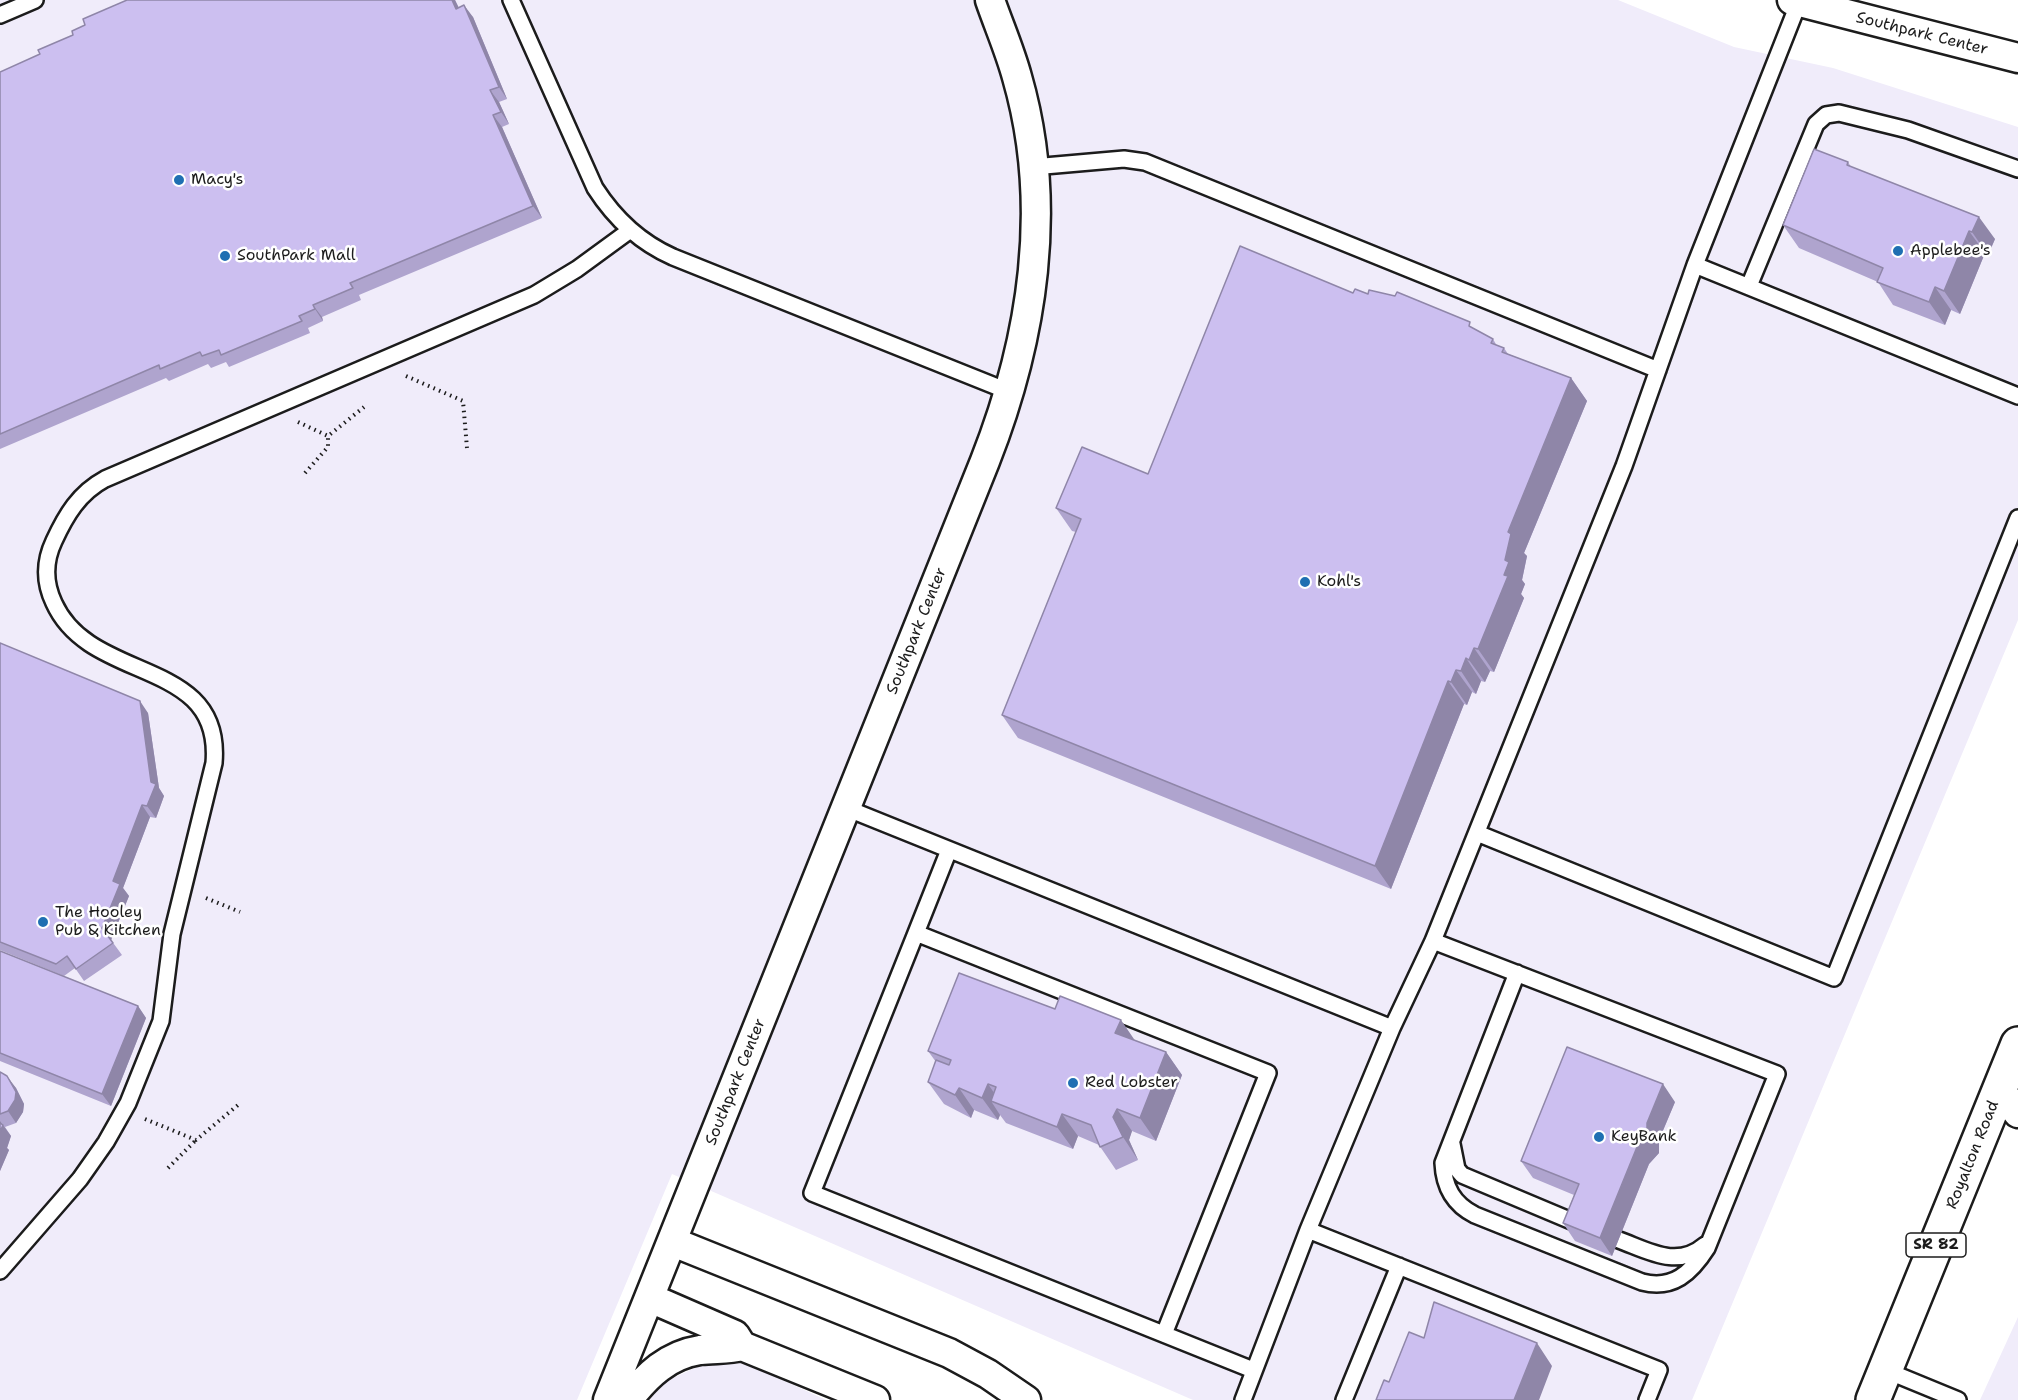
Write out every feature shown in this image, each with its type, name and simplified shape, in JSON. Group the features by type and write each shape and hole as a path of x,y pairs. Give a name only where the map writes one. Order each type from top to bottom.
{"main road":[{"name":"Royalton Road","path":"1873,1400 2012,1097 2018,1044"}],"street":[{"name":"Southpark Center","path":"609,1400 992,443 1010,392 1023,344 1031,296 1035,230 1033,167 1018,78 990,0"},
{"name":"Southpark Center","path":"1795,1 2018,58"},
{"path":"673,1242 949,1353 988,1374 1026,1400"},
{"path":"650,1298 735,1335 742,1346 875,1400"},
{"path":"628,1400 648,1374 676,1357 702,1350 725,1351 742,1346"}],"lane":[{"path":"0,15 35,0"},
{"path":"512,0 595,189 612,213 629,231 673,257 1010,392"},
{"path":"1243,1400 1308,1230 1392,1029 1433,940 1596,537 1695,265 1795,1"},
{"path":"1749,286 1816,124 1826,115 1839,113 1908,130 2018,169"},
{"path":"1033,167 1124,159 1145,162 1658,370"},
{"path":"0,1271 80,1179 106,1142 128,1103 161,1021 172,934 214,763 215,751 210,728 201,709 186,692 169,681 93,648 62,618 48,589 46,566 49,552 65,518 86,491 105,479 534,295 629,231"},
{"path":"1695,265 2018,396"},
{"path":"1477,833 1834,978 2018,518"},
{"path":"846,808 1392,1029"},
{"path":"949,850 812,1193 1253,1370"},
{"path":"916,933 1268,1073 1164,1334"},
{"path":"1433,940 1777,1074 1713,1233 1692,1270 1669,1284 1655,1285 1475,1215 1465,1210 1451,1195 1443,1175 1443,1163 1454,1129 1517,973"},
{"path":"1454,1129 1452,1152 1456,1168 1462,1175 1581,1225"},
{"path":"1308,1230 1659,1370 1647,1400"},
{"path":"1619,1240 1665,1258 1676,1259 1695,1253 1713,1233"},
{"path":"1344,1400 1399,1266"},
{"path":"1885,1370 1958,1400"}],"path":[{"path":"402,374 463,401 467,448"},
{"path":"328,436 363,407"},
{"path":"292,419 328,436"},
{"path":"305,473 328,447 328,436"},
{"path":"200,896 240,912"},
{"path":"168,1168 196,1140 238,1105"},
{"path":"144,1119 196,1140"}],"shaded area":[{"path":"0,0 1618,0 1734,47 1833,68 2018,127 2018,620 1692,1400 1193,1400 672,1174 577,1400 0,1400"},
{"path":"2018,1317 2018,1400 1980,1400"},
{"path":"746,1363 826,1400 648,1400 660,1384 699,1366"}],"building":[{"name":"SouthPark Mall","path":"127,0 452,0 456,9 464,5 499,87 490,90 501,112 493,115 533,206 350,283 353,288 313,305 315,309 299,316 302,321 221,355 219,350 202,356 200,352 160,369 159,365 0,434 0,72 40,54 38,50 73,35 72,31 85,25 83,19"},
{"name":"Applebee's","path":"1814,149 1848,162 1847,165 1979,217 1972,232 1969,231 1944,291 1935,287 1929,302 1877,282 1883,268 1783,225"},
{"path":"1240,246 1353,293 1355,289 1368,294 1369,290 1395,296 1397,292 1470,322 1469,326 1493,339 1491,343 1504,348 1502,352 1571,378 1508,532 1511,534 1505,560 1509,562 1504,575 1508,576 1478,649 1474,648 1469,660 1466,658 1461,671 1456,670 1451,682 1448,681 1375,866 1002,715 1081,519 1056,508 1082,447 1148,474"},
{"path":"0,643 140,701 151,782 156,784 147,806 142,805 113,881 120,884 102,928 113,943 76,969 67,956 56,964 0,942"},
{"path":"0,951 138,1006 102,1094 0,1053"},
{"name":"Red Lobster","path":"959,973 1055,1009 1060,996 1121,1020 1115,1033 1166,1052 1140,1118 1117,1109 1113,1117 1123,1137 1100,1147 1091,1125 1062,1114 1057,1127 991,1101 996,1087 988,1084 982,1098 959,1088 955,1095 928,1082 936,1060 949,1065 951,1060 928,1051"},
{"path":"1567,1047 1663,1084 1647,1123 1647,1136 1637,1147 1600,1238 1563,1223 1579,1184 1521,1161"},
{"path":"0,1072 7,1076 16,1092 15,1100 8,1111 0,1114"},
{"path":"1434,1302 1537,1343 1514,1400 1376,1400 1384,1380 1389,1382 1409,1332 1424,1338"}],"place":[{"name":"Macy's","path":"179,180"},
{"name":"Applebee's","path":"1898,251"},
{"name":"SouthPark Mall","path":"225,256"},
{"name":"Kohl's","path":"1305,582"},
{"name":"The Hooley Pub & Kitchen","path":"43,922"},
{"name":"Red Lobster","path":"1073,1083"},
{"name":"KeyBank","path":"1599,1137"}]}
